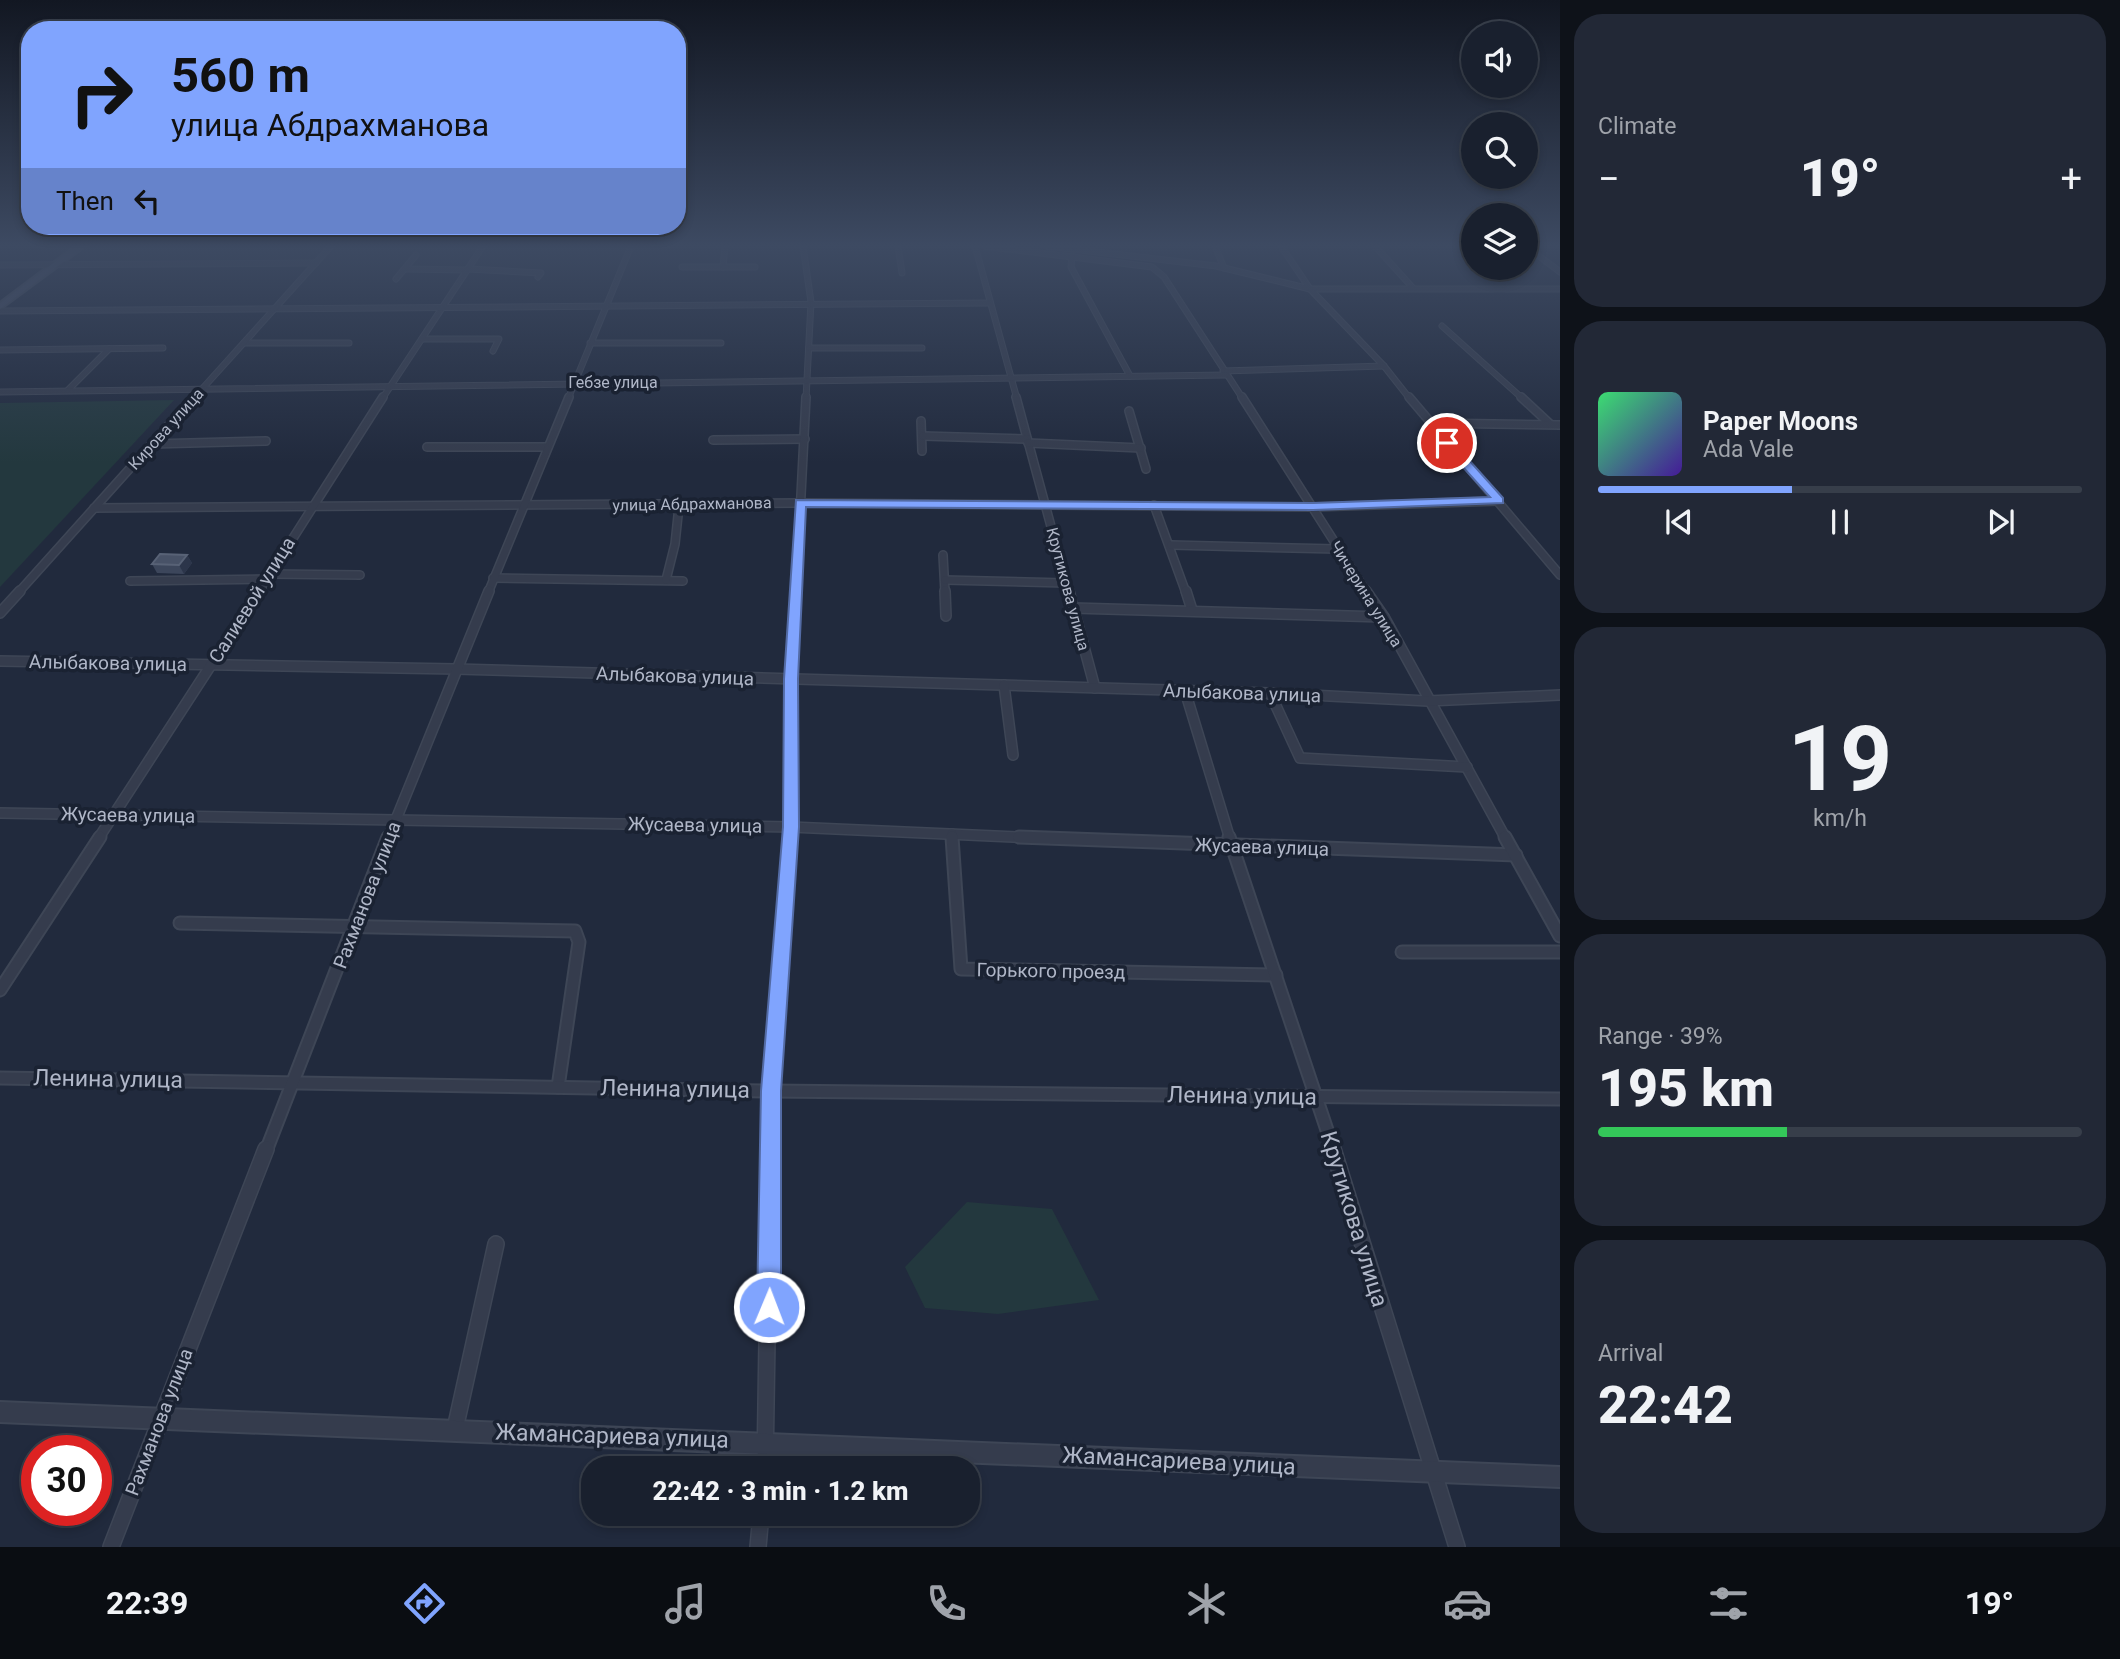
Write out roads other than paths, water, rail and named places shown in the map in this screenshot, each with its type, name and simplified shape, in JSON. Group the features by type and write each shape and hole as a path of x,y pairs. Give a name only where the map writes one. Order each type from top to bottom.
{"street":[{"name":"Кирова улица","path":"0,613 266,318"},
{"name":"Салиевой улица","path":"0,990 436,318"},
{"name":"Рахманова улица","path":"111,1547 159,1418 295,1082 395,820 600,318"},
{"path":"766,1456 771,1091 791,827 791,679 810,318"},
{"name":"Крутикова улица","path":"994,318 1095,688"},
{"path":"1099,318 1130,376"},
{"name":"Чичерина улица","path":"1190,318 1313,507 1336,549 1384,617 1560,936"},
{"path":"1338,318 1384,366 1429,423 1499,501 1560,575"},
{"path":"1442,326 1550,424"},
{"path":"422,339 499,339 493,351"},
{"path":"244,342 349,343"},
{"path":"590,343 721,343"},
{"path":"0,350 163,348"},
{"path":"809,348 922,348"},
{"path":"68,390 109,349"},
{"name":"Гебзе улица","path":"0,392 393,384 1011,379 1384,366"},
{"path":"1129,411 1146,469"},
{"path":"921,421 922,451"},
{"path":"1429,423 1560,425"},
{"path":"923,436 1140,448"},
{"path":"713,440 805,439"},
{"path":"152,444 266,441"},
{"path":"427,447 547,447"},
{"name":"улица Абдрахманова","path":"94,508 679,506 800,503 1313,507 1499,501"},
{"path":"1154,505 1171,545 1192,610"},
{"path":"666,580 675,544 679,506"},
{"path":"1171,545 1336,549"},
{"path":"943,555 946,615"},
{"path":"130,581 360,575"},
{"path":"493,578 683,581"},
{"path":"945,580 1066,583"},
{"path":"1073,608 1384,617"},
{"name":"Алыбакова улица","path":"0,661 456,669 1270,693 1428,701 1560,695"},
{"path":"1004,685 1013,755"},
{"name":"Крутикова улица","path":"1185,691 1232,846 1317,1097 1457,1547"},
{"path":"1270,693 1300,758 1467,767"},
{"name":"Жусаева улица","path":"0,813 791,827 1516,855"},
{"name":"Горького проезд","path":"952,834 961,969 1276,975"},
{"path":"180,922 575,931 579,942 558,1087"},
{"path":"1402,952 1560,952"},
{"name":"Ленина улица","path":"0,1077 771,1091 1560,1099"},
{"path":"456,1429 496,1244"},
{"name":"Жамансариева улица","path":"0,1412 456,1429 1560,1478"},
{"path":"758,1547 760,1526"}]}
